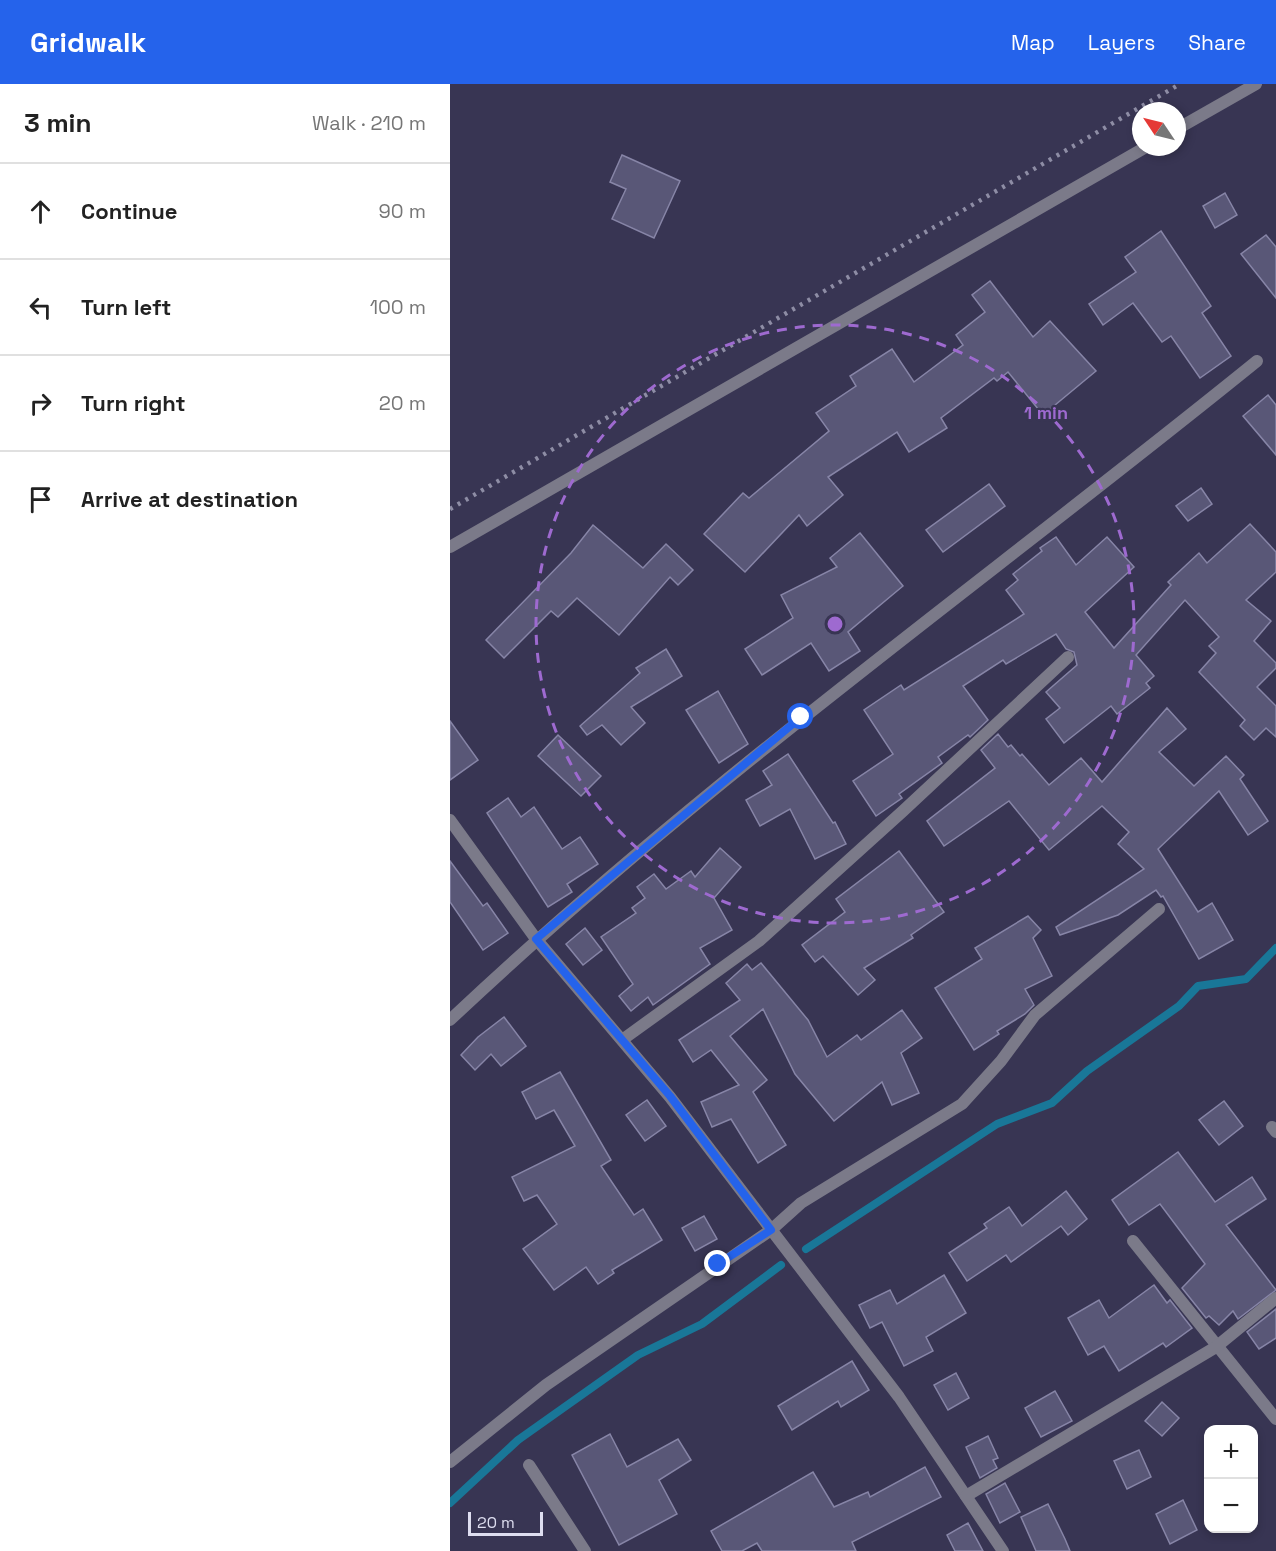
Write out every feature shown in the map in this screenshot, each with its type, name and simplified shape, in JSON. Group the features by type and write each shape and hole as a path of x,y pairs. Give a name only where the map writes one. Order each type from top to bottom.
{"street":[{"path":"1186,124 1256,84"},
{"path":"450,547 1132,155"},
{"path":"450,1020 536,939 801,717 1093,494 1257,361"},
{"path":"622,1040 759,941 1068,657"},
{"path":"450,820 536,939 670,1096 899,1397 1003,1551"},
{"path":"450,1462 546,1385 771,1230 801,1203 962,1104 1001,1061 1035,1015 1159,909"},
{"path":"1133,1241 1276,1419"},
{"path":"966,1496 1216,1347 1276,1298"},
{"path":"529,1465 585,1551"}],"building":[{"path":"622,155 680,181 654,238 612,219 626,189 610,182"},
{"path":"1225,193 1237,215 1215,228 1203,206"},
{"path":"1161,231 1211,306 1202,313 1231,356 1200,378 1171,336 1162,342 1133,303 1103,325 1089,304 1136,272 1125,257"},
{"path":"1266,235 1276,247 1276,298 1241,254"},
{"path":"990,281 1033,337 1050,321 1096,371 1043,415 1008,372 997,381 994,378 941,418 947,428 909,452 897,432 828,477 843,495 807,526 799,515 745,572 704,534 743,493 749,498 829,431 816,413 856,386 850,376 892,349 914,382 963,345 956,335 985,312 972,295"},
{"path":"1268,395 1276,405 1276,455 1243,416"},
{"path":"989,484 1005,506 943,552 926,530"},
{"path":"1201,488 1212,504 1188,521 1176,506"},
{"path":"1250,524 1276,552 1276,572 1246,600 1271,621 1254,641 1276,663 1276,668 1257,687 1276,706 1276,737 1266,728 1254,740 1240,726 1245,720 1199,672 1216,653 1209,646 1219,637 1185,600 1136,655 1154,676 1146,683 1150,688 1117,714 1111,706 1064,743 1046,719 1060,708 1046,692 1077,665 1074,652 1066,649 1056,634 1006,664 1003,660 963,686 988,720 970,737 968,735 938,757 942,763 899,794 902,798 876,816 853,781 893,754 864,710 901,685 904,690 1024,614 1006,590 1018,580 1013,574 1042,551 1040,548 1056,537 1076,565 1107,537 1134,567 1085,612 1114,648 1171,585 1168,582 1199,553 1207,563"},
{"path":"593,525 643,568 666,544 693,570 678,585 670,577 619,635 577,598 558,617 551,611 504,658 486,640 571,553"},
{"path":"860,533 903,586 848,632 860,651 829,671 811,643 762,675 745,649 793,618 781,595 837,567 830,558"},
{"path":"666,649 682,676 631,707 645,723 621,745 602,725 587,735 580,726 640,673 636,668"},
{"path":"718,691 748,744 719,763 686,710"},
{"path":"1167,708 1186,729 1159,752 1194,786 1226,756 1244,775 1240,779 1268,821 1248,835 1219,791 1158,849 1198,912 1212,903 1233,940 1199,959 1163,896 1161,897 1156,890 1118,915 1060,935 1056,927 1144,869 1118,844 1129,832 1102,806 1049,850 1009,801 944,846 927,821 995,768 981,750 998,734 1008,747 1011,745 1020,756 1022,754 1049,785 1081,758 1102,782"},
{"path":"450,721 478,760 450,780"},
{"path":"558,735 601,776 581,796 538,756"},
{"path":"788,754 833,823 835,822 846,844 815,859 790,809 760,826 746,800 772,785 763,771"},
{"path":"508,798 521,817 534,807 562,849 580,837 598,864 567,884 572,892 548,907 487,813"},
{"path":"720,848 741,867 714,898 732,930 700,948 710,964 653,1005 648,997 631,1011 619,996 633,984 601,937 636,913 632,908 645,898 637,887 654,874 666,889 691,871 695,877"},
{"path":"899,851 944,912 911,935 913,938 864,968 875,980 858,995 823,956 815,962 802,945 845,912 836,899"},
{"path":"450,861 483,906 487,903 508,933 483,950 450,902"},
{"path":"1028,916 1041,930 1033,938 1052,976 1025,989 1034,1005 1025,1014 997,1031 999,1034 974,1050 935,988 982,959 975,948"},
{"path":"585,928 602,950 583,965 566,944"},
{"path":"761,963 808,1020 827,1057 857,1035 861,1040 902,1010 922,1038 901,1053 919,1093 892,1105 882,1082 834,1121 795,1074 763,1009 730,1036 767,1080 753,1092 786,1145 758,1163 731,1119 712,1127 701,1102 739,1085 711,1050 693,1062 679,1040 740,1000 726,983 747,964 752,970"},
{"path":"504,1017 526,1046 501,1066 491,1054 475,1070 461,1055 478,1037"},
{"path":"560,1072 611,1160 601,1166 634,1215 643,1209 662,1240 612,1270 614,1273 598,1284 586,1267 554,1290 523,1249 557,1224 537,1195 524,1201 512,1177 575,1146 554,1110 536,1119 522,1092"},
{"path":"647,1100 666,1126 645,1141 626,1115"},
{"path":"1224,1101 1243,1126 1219,1145 1199,1120"},
{"path":"1178,1152 1215,1202 1252,1177 1266,1199 1226,1225 1276,1290 1238,1319 1233,1311 1219,1325 1209,1316 1206,1318 1182,1288 1205,1264 1160,1204 1129,1225 1112,1200"},
{"path":"1066,1191 1087,1219 1068,1235 1061,1226 1011,1262 1006,1255 967,1281 949,1253 987,1228 984,1224 1009,1207 1022,1226"},
{"path":"704,1216 717,1239 695,1251 682,1228"},
{"path":"944,1275 966,1313 926,1337 933,1351 904,1366 882,1322 870,1328 859,1305 890,1290 897,1304"},
{"path":"1154,1285 1167,1303 1170,1300 1192,1328 1166,1347 1163,1343 1119,1371 1104,1346 1088,1355 1068,1318 1099,1300 1109,1318"},
{"path":"1276,1309 1276,1338 1259,1349 1247,1332"},
{"path":"852,1361 869,1390 841,1407 838,1401 792,1430 778,1406"},
{"path":"956,1373 969,1398 948,1410 934,1385"},
{"path":"1055,1391 1072,1421 1041,1437 1025,1408"},
{"path":"1162,1402 1179,1418 1162,1436 1145,1421"},
{"path":"610,1434 627,1467 678,1439 691,1460 659,1480 677,1514 619,1545 572,1455"},
{"path":"988,1436 998,1458 993,1460 997,1468 980,1478 966,1447"},
{"path":"1139,1450 1151,1477 1127,1489 1114,1461"},
{"path":"925,1467 941,1497 852,1542 856,1551 762,1551 757,1543 742,1551 722,1551 711,1531 813,1472 834,1507 868,1492 870,1497"},
{"path":"1005,1483 1020,1512 1000,1523 986,1494"},
{"path":"1183,1500 1197,1530 1170,1544 1156,1514"},
{"path":"1048,1504 1070,1551 1036,1551 1021,1517"},
{"path":"968,1523 983,1551 955,1551 947,1535"}],"waterway":[{"path":"806,1249 997,1124 1052,1103 1087,1071 1179,1006 1198,986 1246,979 1276,948"},
{"path":"450,1503 518,1440 638,1355 702,1324 781,1265"}],"railway":[{"path":"450,509 1180,84"}],"route":[{"path":"718,1264 771,1230 670,1096 536,939 801,717"}]}
